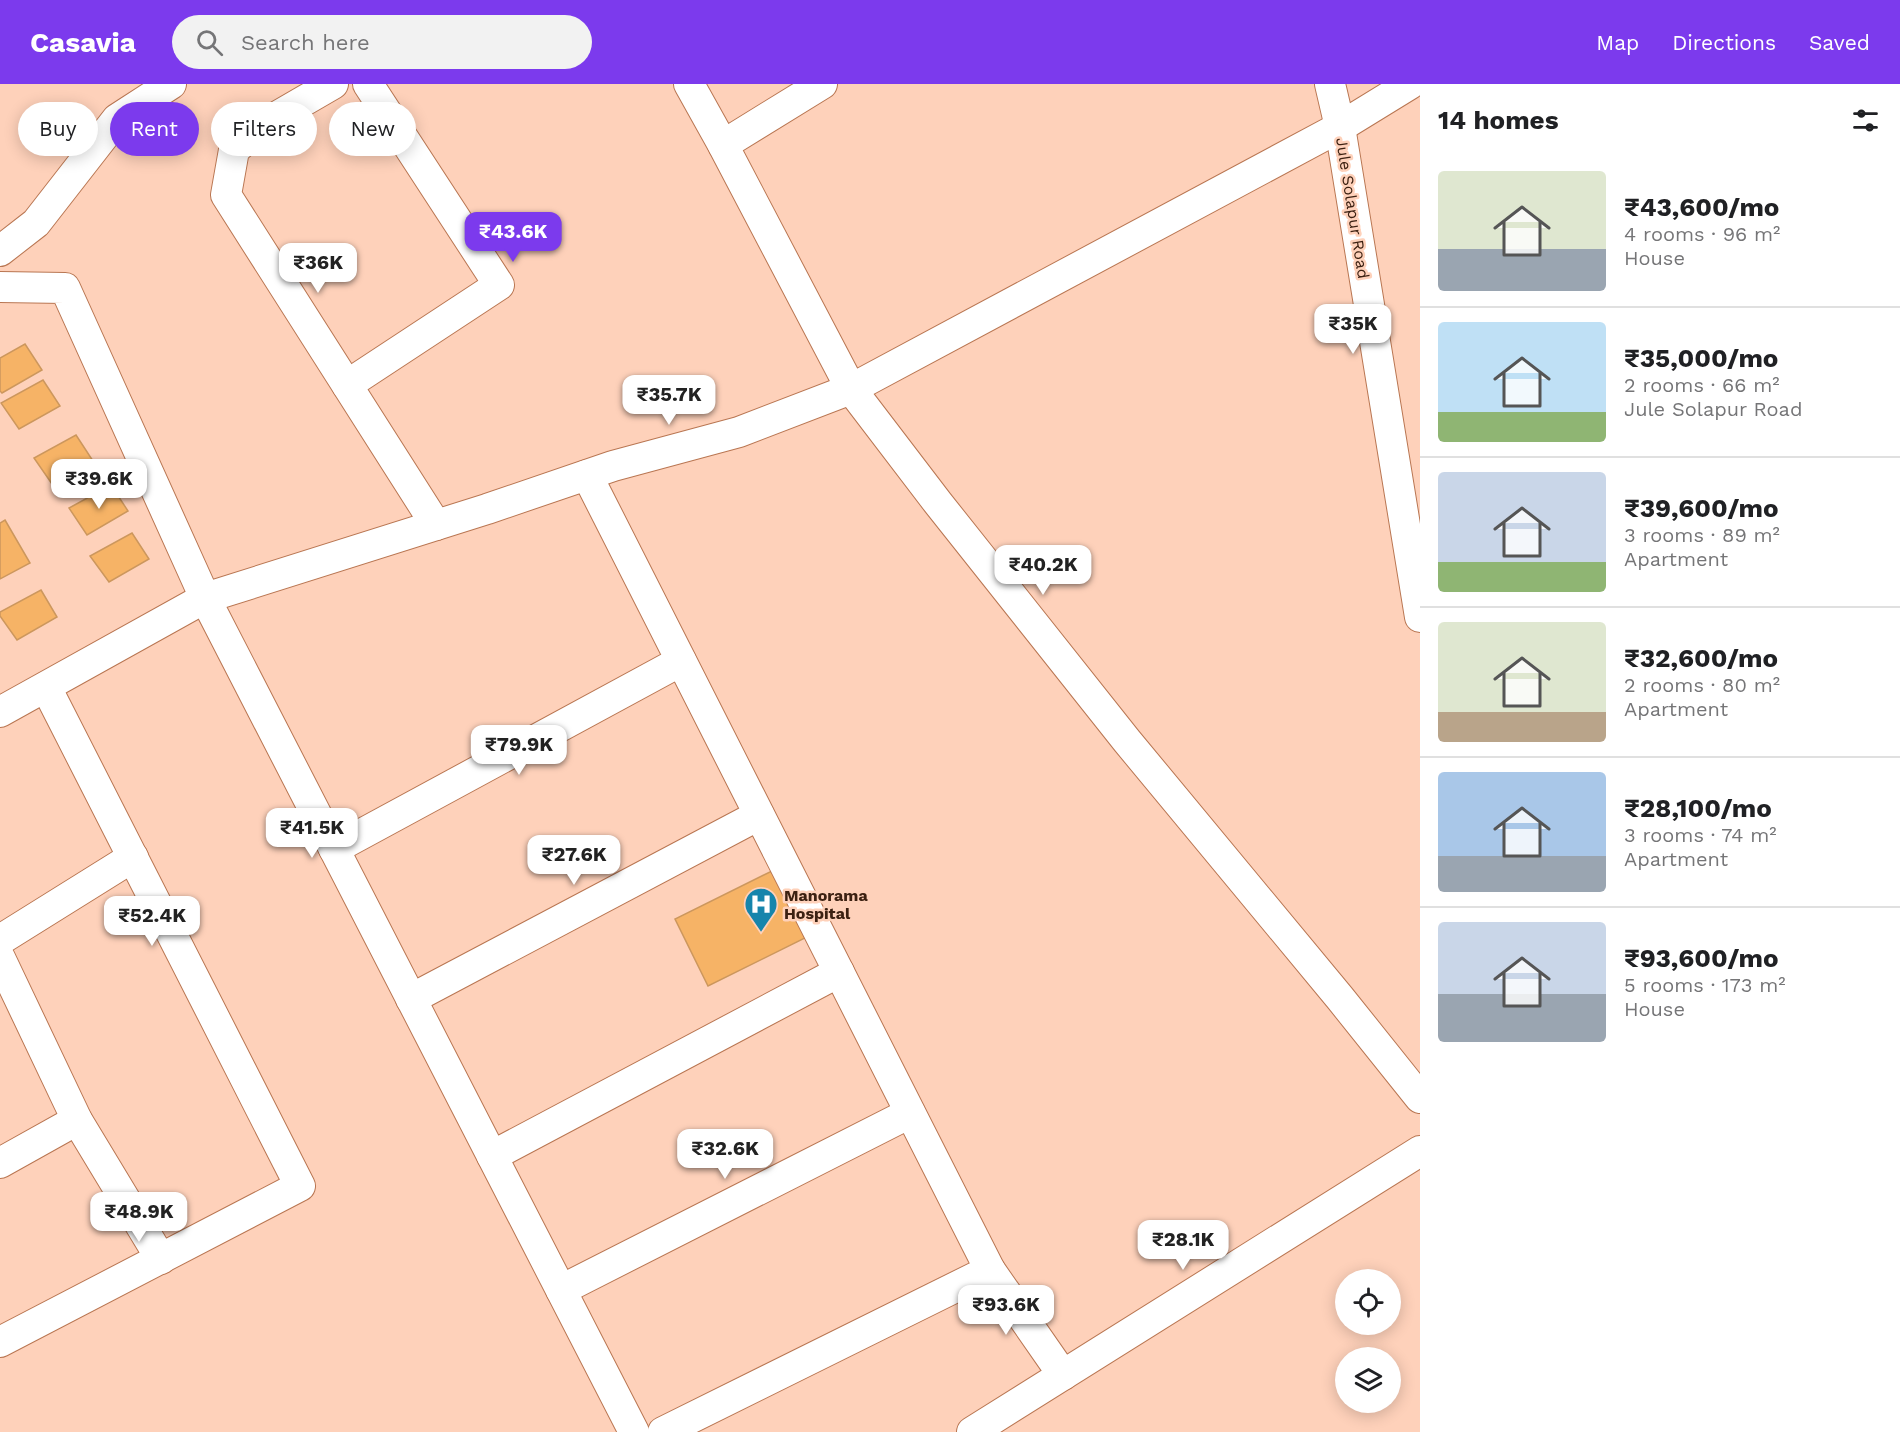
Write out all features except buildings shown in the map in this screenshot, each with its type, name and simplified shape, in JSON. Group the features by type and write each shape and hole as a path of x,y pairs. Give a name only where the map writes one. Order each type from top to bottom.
{"street":[{"path":"0,251 36,223 117,118 171,84"},
{"path":"333,84 264,124 234,150 226,195 436,525"},
{"path":"347,385 499,285 368,84"},
{"path":"689,84 851,389 938,503 1127,741 1420,1098"},
{"path":"723,145 822,84"},
{"name":"Jule Solapur Road","path":"1330,84 1340,127 1420,617"},
{"path":"0,712 205,598 587,475 739,432 851,389 1340,127 1410,84"},
{"path":"0,287 65,288 205,598 634,1432"},
{"path":"587,475 990,1270 1063,1376"},
{"path":"334,849 681,662"},
{"path":"0,1342 300,1186 46,687"},
{"path":"411,999 759,815"},
{"path":"0,940 133,857"},
{"path":"0,958 77,1120 161,1259"},
{"path":"492,1156 839,972"},
{"path":"561,1290 910,1113"},
{"path":"0,1163 77,1120"},
{"path":"972,1432 1420,1151"},
{"path":"663,1432 990,1270"}],"place":[{"name":"Manorama Hospital","path":"761,933"}]}
